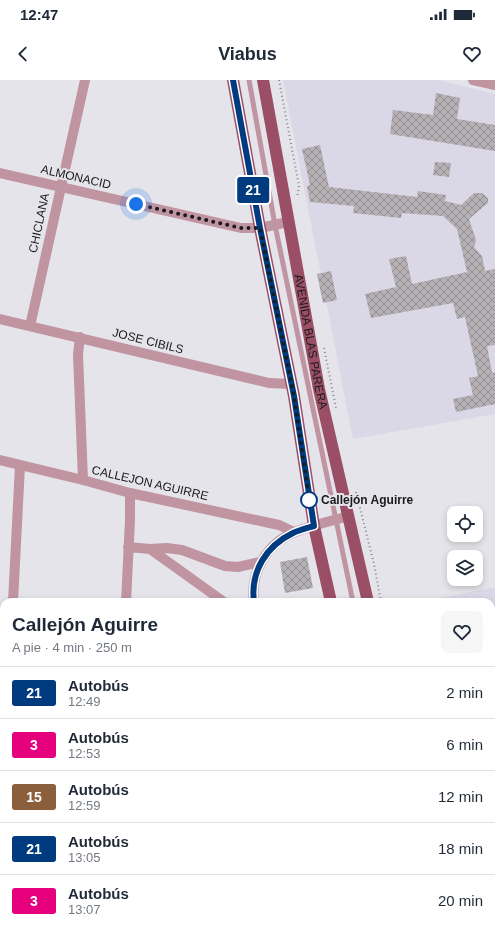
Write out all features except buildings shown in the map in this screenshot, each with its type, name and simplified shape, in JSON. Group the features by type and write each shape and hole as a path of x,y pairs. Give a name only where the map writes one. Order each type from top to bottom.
{"main road":[{"path":"233,80 260,228 291,384 314,526 330,598"},
{"name":"AVENIDA BLAS PARERA","path":"263,80 322,404 367,598"}],"street":[{"name":"CHICLANA","path":"30,326 85,80"},
{"path":"473,80 495,86"},
{"name":"ALMONACID","path":"0,173 241,228 260,228 288,222"},
{"name":"JOSE CIBILS","path":"0,319 269,383 291,384"},
{"path":"80,337 78,354 83,480"},
{"name":"CALLEJON AGUIRRE","path":"0,460 83,480 130,494 279,525 294,532"},
{"path":"13,598 20,465"},
{"path":"126,598 130,494"},
{"path":"254,598 254,583 260,562 278,542 294,532 349,516"},
{"path":"128,547 182,550 224,566 238,567 260,562"},
{"path":"150,549 217,598"}],"lane":[{"path":"249,80 275,225 352,598"}],"path":[{"path":"280,80 299,186 296,199"},
{"path":"324,345 337,411"},
{"path":"354,487 374,564 380,598"}],"shaded area":[{"path":"283,80 438,80 495,94 495,414 353,439"},
{"path":"495,587 495,598 440,598"}],"bus line":[{"name":"21","path":"233,80 260,228 294,396 314,526 292,533 278,542 268,552 260,562 256,573 253,598"}],"place":[{"name":"Callejón Aguirre","path":"309,500"}],"route":[{"path":"136,204 241,228 260,228 294,396 310,505 309,500"}]}
